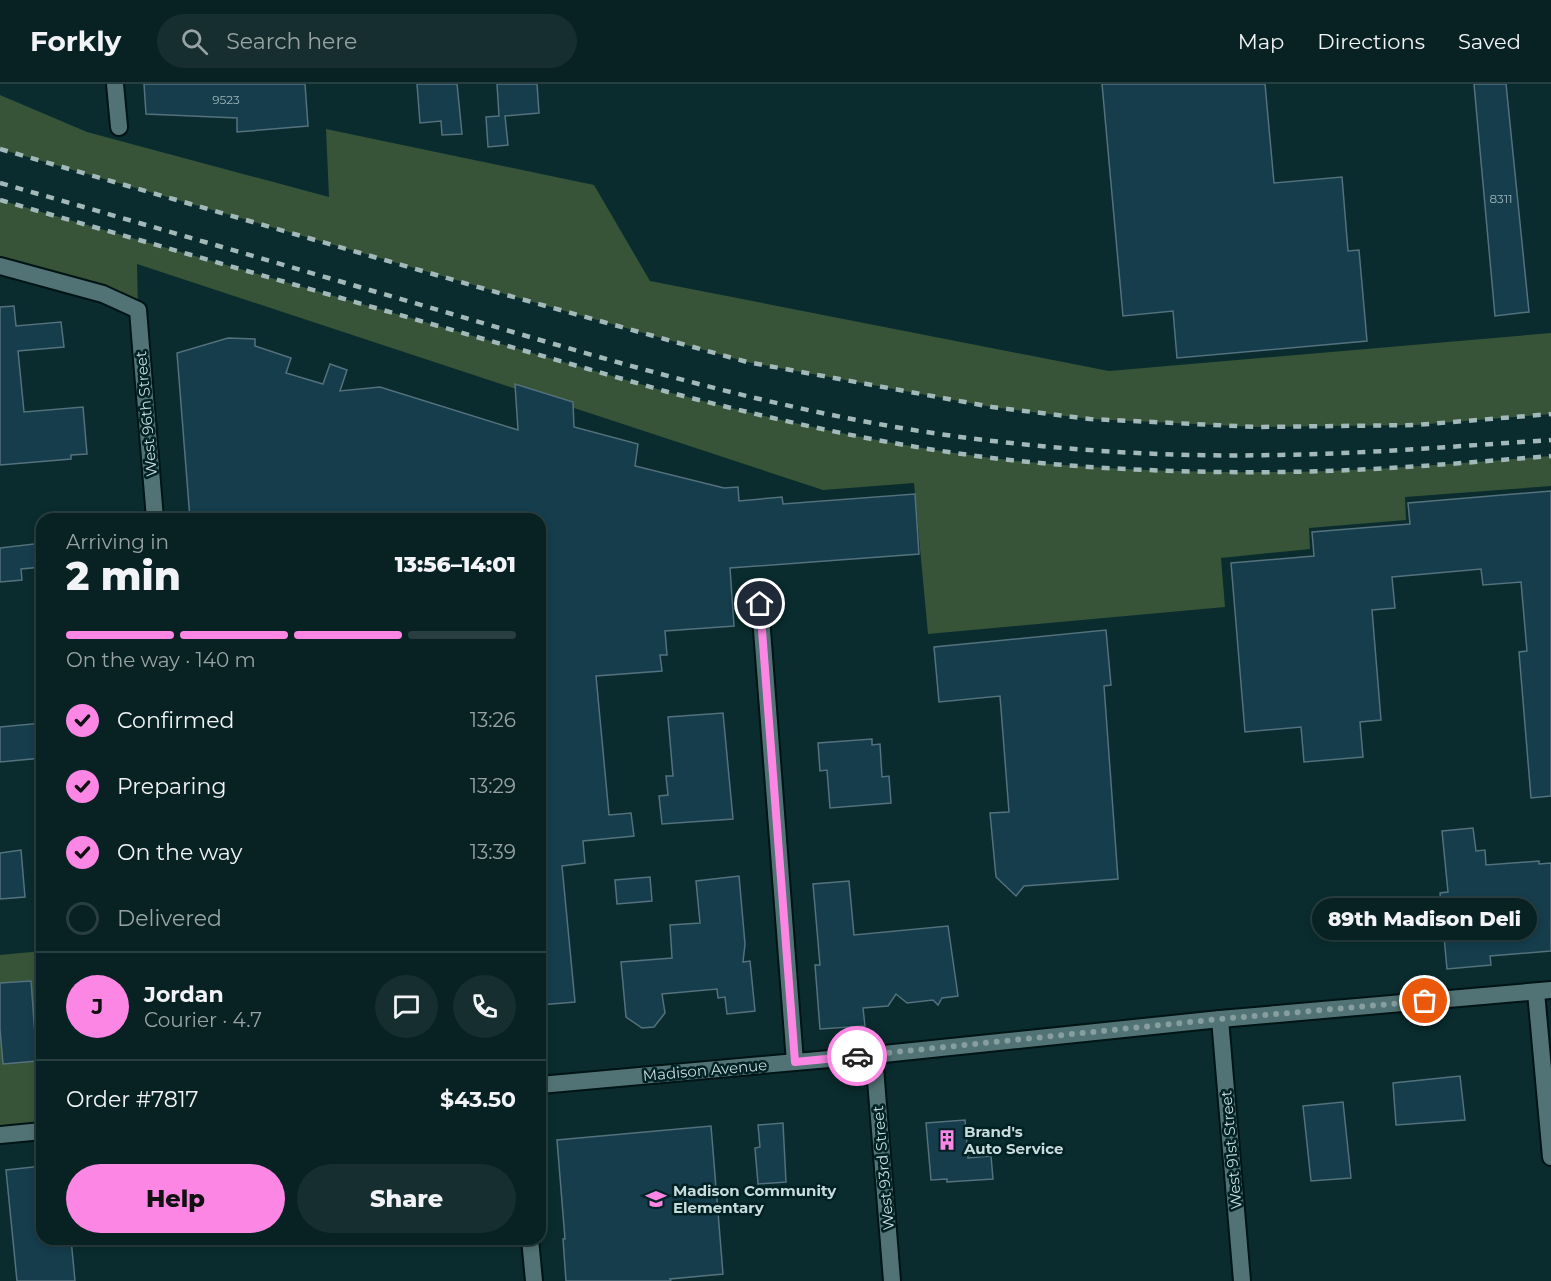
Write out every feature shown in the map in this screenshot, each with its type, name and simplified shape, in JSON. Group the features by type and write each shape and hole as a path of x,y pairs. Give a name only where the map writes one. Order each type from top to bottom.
{"street":[{"path":"115,84 119,127"},
{"name":"West 96th Street","path":"0,266 103,294 138,310 155,513"},
{"path":"760,604 795,1062"},
{"path":"1543,991 1551,1156"},
{"name":"Madison Avenue","path":"546,1084 874,1055 1220,1019 1543,991"},
{"name":"West 91st Street","path":"1220,1019 1242,1281"},
{"name":"West 93rd Street","path":"874,1055 892,1281"},
{"path":"0,1135 36,1132"},
{"path":"531,1245 534,1281"}],"green space":[{"path":"0,95 87,132 329,197 326,129 594,185 650,281 1109,371 1551,333 1551,414 1416,425 1257,427 1090,419 992,407 747,362 0,149"},
{"path":"0,200 668,392 802,425 892,443 1029,462 1188,471 1350,470 1551,456 1551,486 1405,497 1406,520 1309,528 1310,549 1221,558 1225,607 928,634 914,483 823,490 137,264 138,310 0,266"},
{"path":"36,952 36,1132 0,1135 0,955"}],"building":[{"path":"144,84 305,84 308,126 237,132 237,118 146,114"},
{"path":"417,84 457,84 462,134 442,135 441,121 420,123"},
{"path":"497,84 537,84 539,113 505,116 508,145 488,147 486,117 499,116"},
{"path":"1102,84 1265,84 1274,183 1342,177 1348,251 1359,250 1367,341 1177,358 1173,311 1123,316"},
{"path":"1474,84 1506,84 1529,312 1495,316"},
{"path":"14,306 16,326 61,322 64,347 18,351 24,412 83,407 87,454 71,455 71,459 0,465 0,307"},
{"path":"228,338 255,339 255,346 291,358 286,373 323,384 330,364 347,370 340,391 380,387 518,430 515,384 573,402 574,427 638,444 635,466 724,488 738,487 739,501 782,497 783,504 915,494 919,554 730,568 734,626 665,631 667,655 660,655 662,671 596,676 609,815 631,813 634,836 583,841 585,863 562,866 575,1002 546,1004 546,513 190,513 177,353"},
{"path":"1551,491 1551,796 1531,798 1519,652 1527,651 1521,582 1483,585 1481,569 1392,577 1395,608 1372,610 1381,720 1360,722 1363,757 1304,762 1301,727 1245,732 1231,563 1314,556 1312,532 1410,524 1408,503"},
{"path":"36,544 36,568 21,569 22,580 0,582 0,548"},
{"path":"1106,630 1111,685 1104,686 1118,879 1024,886 1016,896 996,877 990,813 1009,812 1000,696 939,702 934,647"},
{"path":"723,713 733,819 662,824 659,796 668,795 666,776 673,776 668,717"},
{"path":"36,724 36,759 0,762 0,727"},
{"path":"872,739 872,745 880,744 882,777 889,776 891,803 830,808 827,770 820,771 818,743"},
{"path":"1473,828 1476,851 1485,850 1486,865 1539,861 1539,864 1551,863 1551,951 1490,956 1491,965 1447,969 1440,893 1448,892 1442,831"},
{"path":"21,850 25,897 0,899 0,853"},
{"path":"739,876 745,944 743,962 750,961 755,1011 727,1014 725,997 718,998 717,989 662,994 665,1013 654,1027 642,1028 626,1017 621,962 672,958 670,925 700,923 696,881"},
{"path":"650,877 652,901 617,904 615,880"},
{"path":"849,881 854,935 948,926 958,996 942,998 938,1005 933,1000 907,1003 896,994 888,1006 863,1008 865,1026 820,1029 815,965 820,965 813,884"},
{"path":"31,981 36,1061 3,1064 0,983"},
{"path":"1460,1076 1465,1120 1396,1125 1393,1083"},
{"path":"1343,1102 1351,1178 1311,1181 1303,1106"},
{"name":"Brand's Auto Service","path":"965,1120 968,1158 991,1156 993,1179 947,1182 947,1179 931,1180 926,1123"},
{"path":"783,1123 786,1182 758,1184 755,1148 760,1147 758,1125"},
{"name":"Madison Community Elementary","path":"711,1126 723,1274 670,1279 671,1281 566,1281 557,1140"},
{"path":"36,1167 36,1245 72,1245 75,1281 17,1281 6,1170"}],"railway":[{"path":"0,149 747,362 992,407 1090,419 1257,427 1416,425 1551,414"},
{"path":"0,183 655,373 793,407 932,433 1070,449 1204,455 1342,453 1551,440"},
{"path":"0,200 668,392 802,425 892,443 983,457 1061,465 1220,472 1350,470 1551,456"}],"way so far":[{"path":"857,1056 1220,1019 1425,1001"}],"place":[{"name":"89th Madison Deli","path":"1425,1001"},
{"name":"Brand's Auto Service","path":"947,1140"},
{"name":"Madison Community Elementary","path":"656,1199"}],"route":[{"path":"760,604 795,1062 857,1056"}]}
